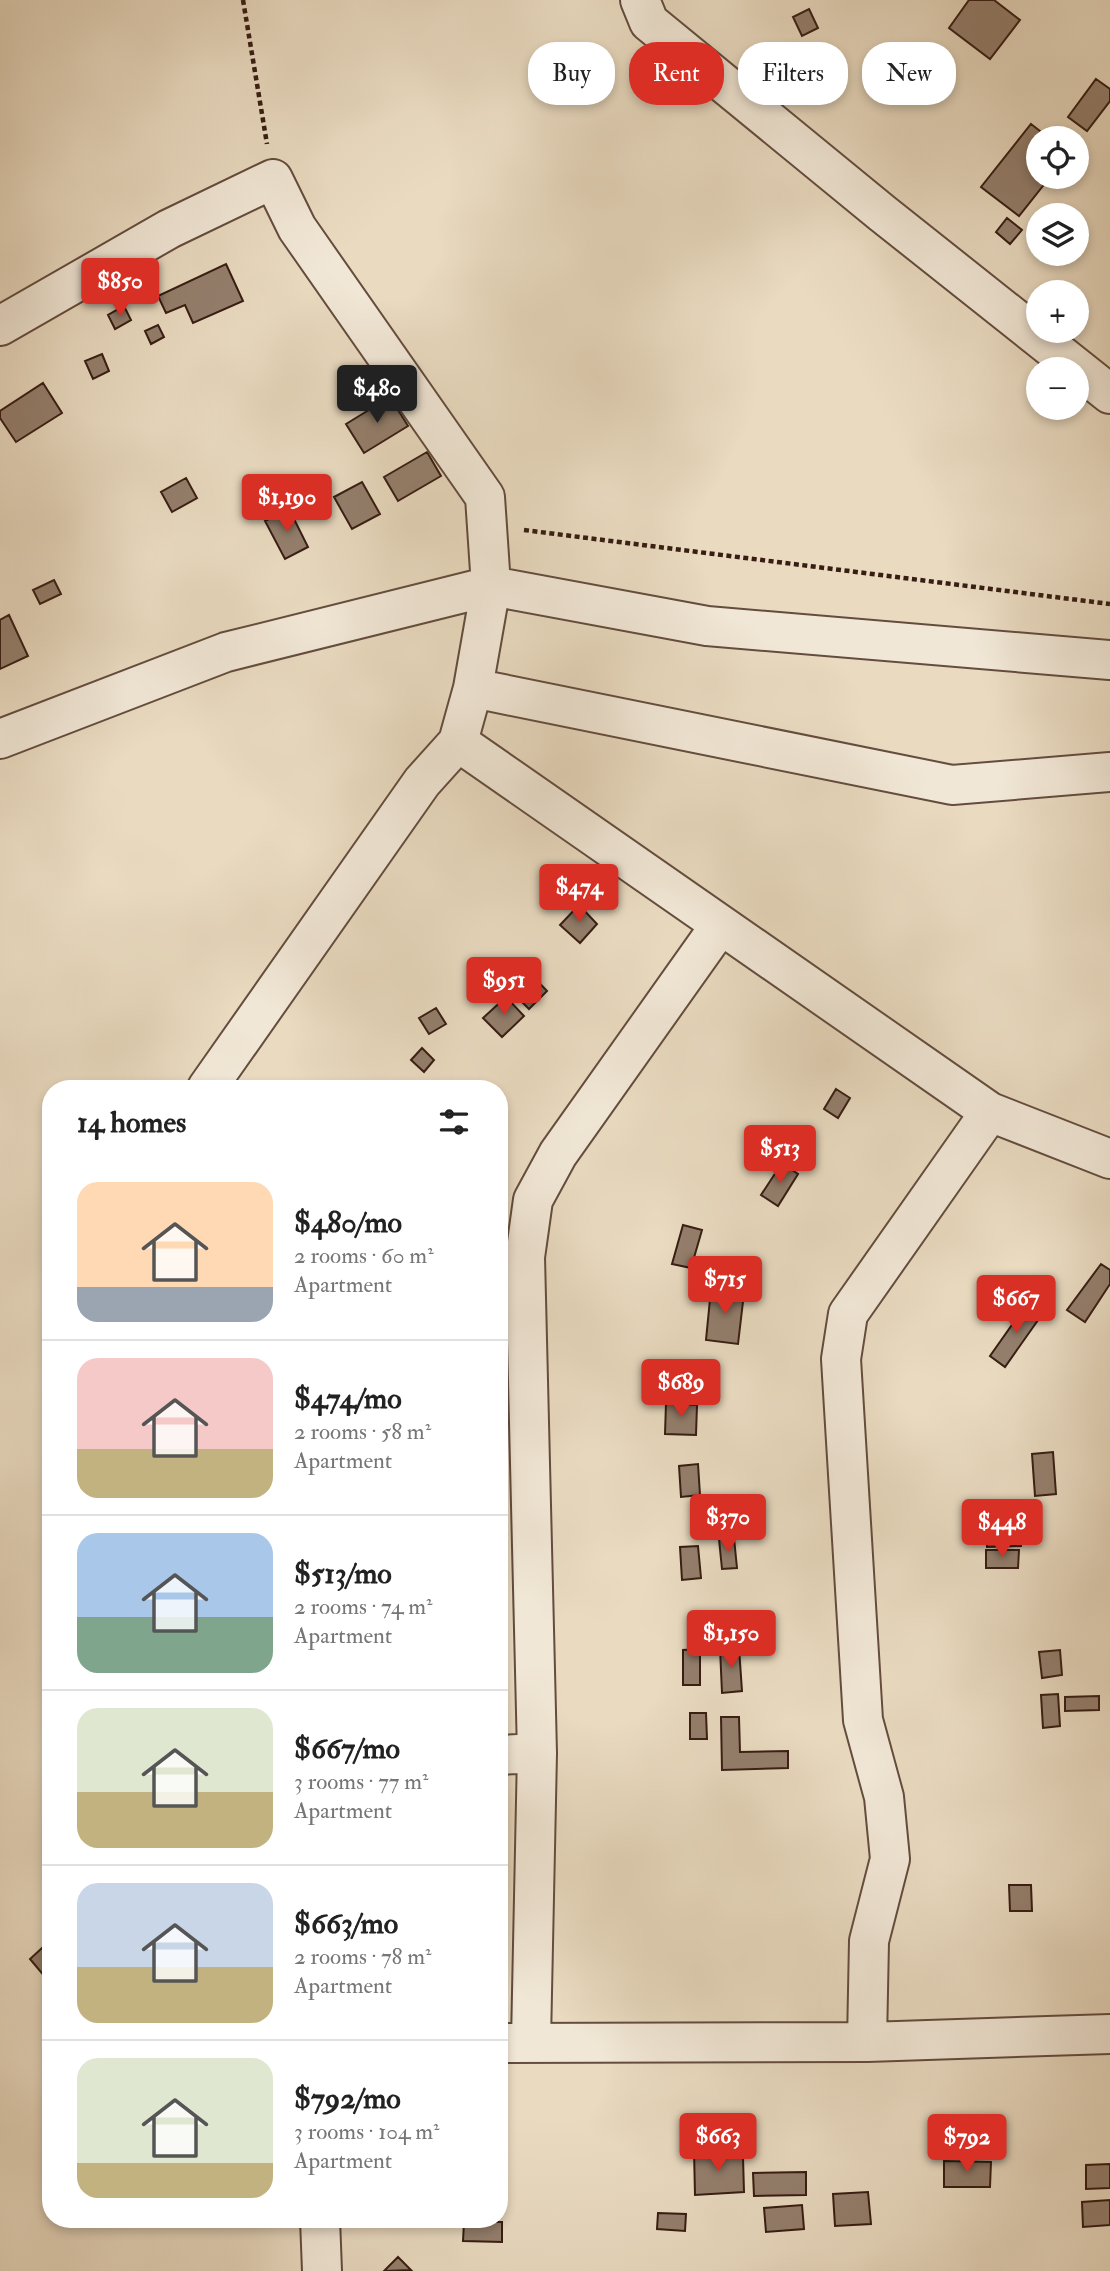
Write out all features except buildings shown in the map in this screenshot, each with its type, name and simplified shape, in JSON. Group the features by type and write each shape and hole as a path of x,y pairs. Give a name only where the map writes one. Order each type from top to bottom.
{"street":[{"path":"640,0 649,22 1110,394"},
{"path":"0,326 169,229 273,179 297,228 485,498 491,586 473,688 458,742 422,782 213,1080"},
{"path":"0,739 226,652 491,586 707,626 1110,660"},
{"path":"473,688 952,785 1110,772"},
{"path":"458,742 989,1112 1110,1159"},
{"path":"719,926 558,1154 534,1200 525,1257 537,1753 515,2042 867,2042 1110,2034"},
{"path":"867,2042 869,1941 890,1859 884,1797 863,1720 841,1359 848,1314 989,1112"},
{"path":"508,1755 537,1753"},
{"path":"320,2228 322,2271"}],"path":[{"path":"243,0 273,179"},
{"path":"486,526 1110,604"}]}
